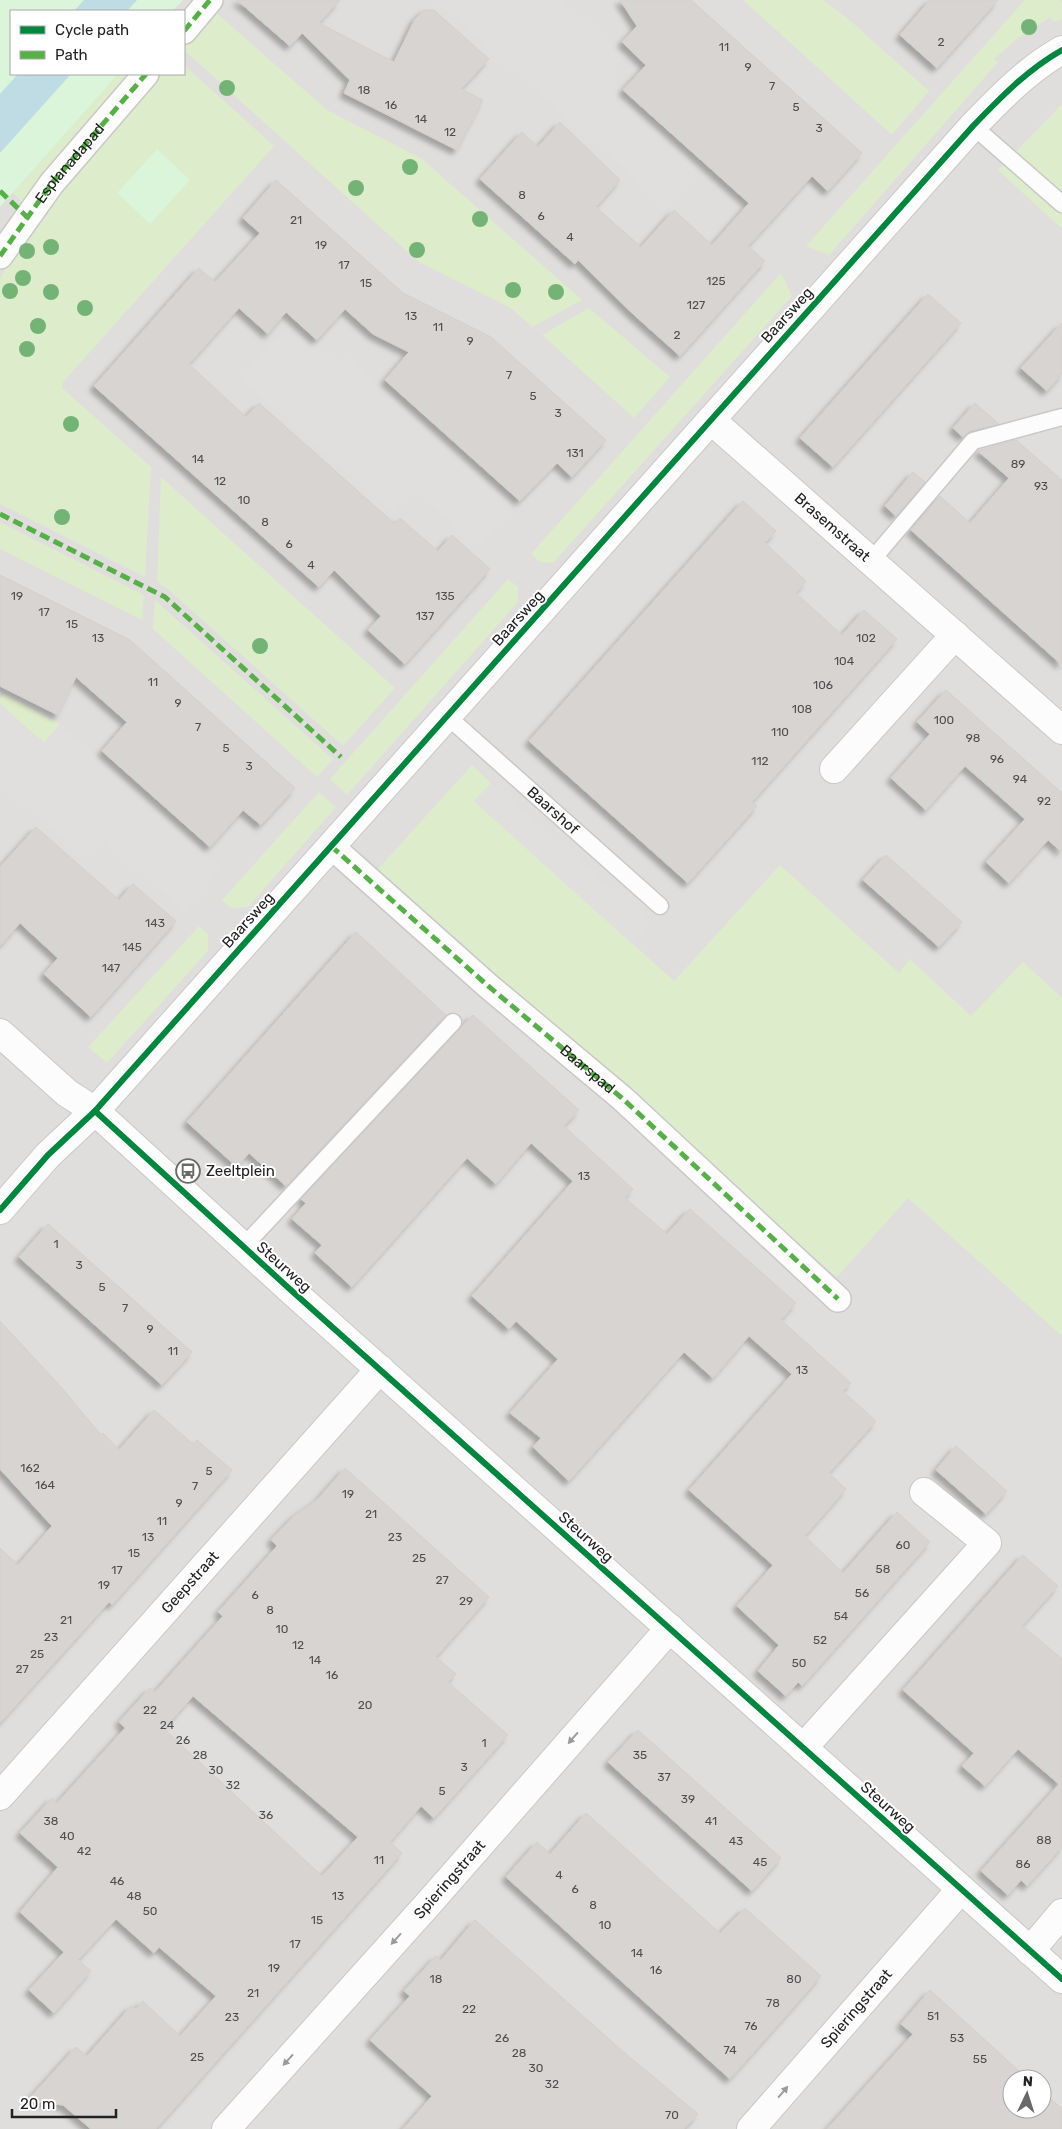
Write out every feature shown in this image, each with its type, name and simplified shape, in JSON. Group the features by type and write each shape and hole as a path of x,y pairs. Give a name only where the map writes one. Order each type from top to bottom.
{"street":[{"path":"185,30 210,0"},
{"name":"Baarsweg","path":"0,1210 48,1155 94,1111 973,126 1004,95 1046,59 1062,50"},
{"name":"Esplanadapad","path":"0,256 52,183 145,75"},
{"name":"Brasemstraat","path":"711,420 1062,730"},
{"path":"834,769 955,635"},
{"name":"Baarspad","path":"331,846 487,985 623,1100 838,1299"},
{"name":"Steurweg","path":"0,1033 68,1093 94,1111 243,1247 1062,1979"},
{"name":"Geepstraat","path":"0,1796 380,1369"},
{"path":"803,1748 987,1544 924,1492"},
{"name":"Spieringstraat","path":"226,2129 423,1909 670,1628"},
{"name":"Spieringstraat","path":"751,2129 961,1889"},
{"path":"1030,1951 1062,1914"}],"lane":[{"path":"973,126 1062,204"},
{"path":"871,560 973,441 1062,417"},
{"name":"Baarshof","path":"447,716 660,906"},
{"path":"243,1247 453,1022"}],"shaded area":[{"path":"0,0 1062,0 1062,2129 0,2129"},
{"path":"436,0 562,0 625,56 607,77 704,163 666,205"},
{"path":"288,325 339,364 340,361 348,357 513,507 478,546 413,488 392,511 241,379"},
{"path":"0,704 44,743 60,724 222,868 184,911 103,839 85,858 0,783"},
{"path":"491,783 650,923 632,944 474,801"}],"green space":[{"path":"0,0 183,0 174,10 10,10 10,75 117,75 0,207"},
{"path":"743,0 823,0 846,17 929,91 892,135"},
{"path":"1025,0 1060,0 1062,3 1062,19 1055,22 1050,17 1016,40 994,59 998,62 829,255 806,246"},
{"path":"214,11 327,110 422,159 582,300 532,327 511,308 419,262 185,51 185,45"},
{"path":"185,66 274,146 63,382 62,388 151,467 145,577 0,504 0,279 15,251 95,145 157,75 185,75"},
{"path":"70,75 132,75 24,204 0,180"},
{"path":"1062,104 1062,229 998,170"},
{"path":"157,149 190,180 150,224 117,193"},
{"path":"781,273 792,296 553,563 540,562 531,554"},
{"path":"589,308 670,377 634,418 542,335"},
{"path":"161,477 395,688 343,746 169,590 157,582"},
{"path":"0,522 144,595 142,620 0,549"},
{"path":"508,579 518,587 518,602 347,795 330,779"},
{"path":"155,600 333,759 317,777 153,629"},
{"path":"4,694 60,724 44,743 0,704 0,699"},
{"path":"472,765 491,783 475,802 674,981 780,865 899,973 910,959 971,1016 1023,962 1062,998 1062,1336 908,1198 837,1277 714,1170 378,869"},
{"path":"319,792 336,807 248,907 231,908 222,900"},
{"path":"199,926 208,934 208,951 107,1063 88,1047"}],"water":[{"path":"84,0 137,0 128,10 75,10"},
{"path":"17,75 70,75 0,153 0,94"}],"building":[{"path":"237,0 340,0 319,23 394,62 415,19 424,10 434,10 489,59 461,89 483,100 457,150 344,93 350,80 302,33 290,46"},
{"path":"620,0 691,0 862,153 828,191 812,176 748,246 765,261 680,356 632,313 578,260 575,264 480,179 522,132 538,147 560,122 620,180 596,207 641,247 674,210 712,245 749,203 623,90 646,65 622,42 637,26"},
{"path":"930,0 998,0 937,68 900,35"},
{"path":"276,180 403,293 491,337 606,440 572,477 557,463 520,501 385,380 409,352 373,334 345,309 317,340 286,312 268,334 239,308 189,364 246,417 259,403 395,524 400,518 438,551 452,535 490,569 405,664 368,630 381,616 334,570 319,587 94,386 199,268 215,282 260,233 243,218"},
{"path":"928,294 961,323 833,467 800,438"},
{"path":"1062,323 1062,374 1047,391 1021,368"},
{"path":"975,403 999,424 970,431 963,437 953,428"},
{"path":"1016,440 1062,480 1062,665 911,530 940,496 970,523 1009,478 978,451"},
{"path":"913,472 925,482 896,516 885,506"},
{"path":"743,501 776,531 765,543 806,581 796,593 842,635 864,610 897,639 752,802 757,806 688,883 529,741"},
{"path":"0,575 130,640 295,788 261,825 243,810 210,847 102,751 127,722 76,677 58,715 0,686"},
{"path":"946,690 1062,793 1062,852 1048,840 1009,883 986,862 1025,819 988,786 965,766 926,810 891,778 930,734 917,722"},
{"path":"36,827 119,900 133,884 176,921 91,1017 44,974 58,958 20,923 0,946 0,867"},
{"path":"886,855 962,922 939,947 863,880"},
{"path":"356,932 446,1015 286,1186 249,1153 237,1167 187,1122"},
{"path":"473,1015 579,1110 564,1126 633,1189 625,1198 667,1234 690,1209 796,1303 781,1320 851,1383 843,1391 876,1421 829,1473 846,1489 805,1536 843,1573 897,1512 930,1542 802,1686 798,1682 786,1696 758,1671 779,1645 737,1606 773,1565 689,1490 792,1374 749,1336 713,1378 684,1352 569,1481 533,1447 541,1438 510,1413 558,1359 516,1321 509,1329 472,1296 573,1181 531,1143 496,1184 467,1158 352,1287 315,1253 322,1245 292,1219 306,1203 301,1199"},
{"path":"48,1224 192,1352 162,1385 19,1257"},
{"path":"0,1321 62,1388 101,1435 103,1433 119,1450 154,1410 193,1444 197,1440 232,1470 112,1605 109,1602 0,1723 0,1548 18,1565 52,1526 0,1469"},
{"path":"956,1446 1007,1491 986,1514 936,1470"},
{"path":"345,1468 489,1597 436,1657 456,1674 448,1682 508,1735 434,1818 421,1806 390,1842 402,1853 156,2129 91,2129 63,2105 27,2101 76,2047 87,2056 131,2006 136,2009 143,2001 180,2036 216,1996 159,1947 154,1953 116,1919 78,1960 91,1971 54,2013 29,1990 64,1952 20,1912 58,1867 20,1833 52,1798 57,1803 125,1728 119,1722 150,1688 155,1692 223,1616 218,1612 277,1546 271,1540 294,1516 317,1500","holes":["193,1696 358,1837 322,1876 164,1729"]},
{"path":"1023,1555 1058,1586 1021,1627 1024,1627 1062,1659 1062,1847 1027,1886 1021,1880 1008,1895 981,1871 1059,1784 1018,1749 985,1786 962,1766 974,1753 903,1690"},
{"path":"638,1730 781,1858 752,1891 608,1762"},
{"path":"586,1813 720,1933 745,1908 821,1976 730,2079 506,1877 537,1842 550,1854"},
{"path":"475,1920 619,2048 698,2114 684,2129 403,2129 432,2096 370,2040 410,1996 404,1991 436,1956 441,1960"},
{"path":"930,1990 1017,2069 1002,2069 1002,2119 1052,2119 1052,2100 1062,2109 1062,2129 827,2129 913,2034 901,2024"}],"marked path":[{"path":"185,30 210,0"},
{"path":"0,256 52,183 145,75"},
{"path":"0,191 27,217"},
{"path":"0,514 165,597 341,757"},
{"path":"331,846 487,985 623,1099 838,1299"}],"cycle path":[{"path":"0,1210 48,1155 95,1111 973,126 1026,75 1062,50"},
{"path":"95,1111 293,1292 1062,1979"}],"place":[{"name":"Zeeltplein","path":"188,1171"}]}
